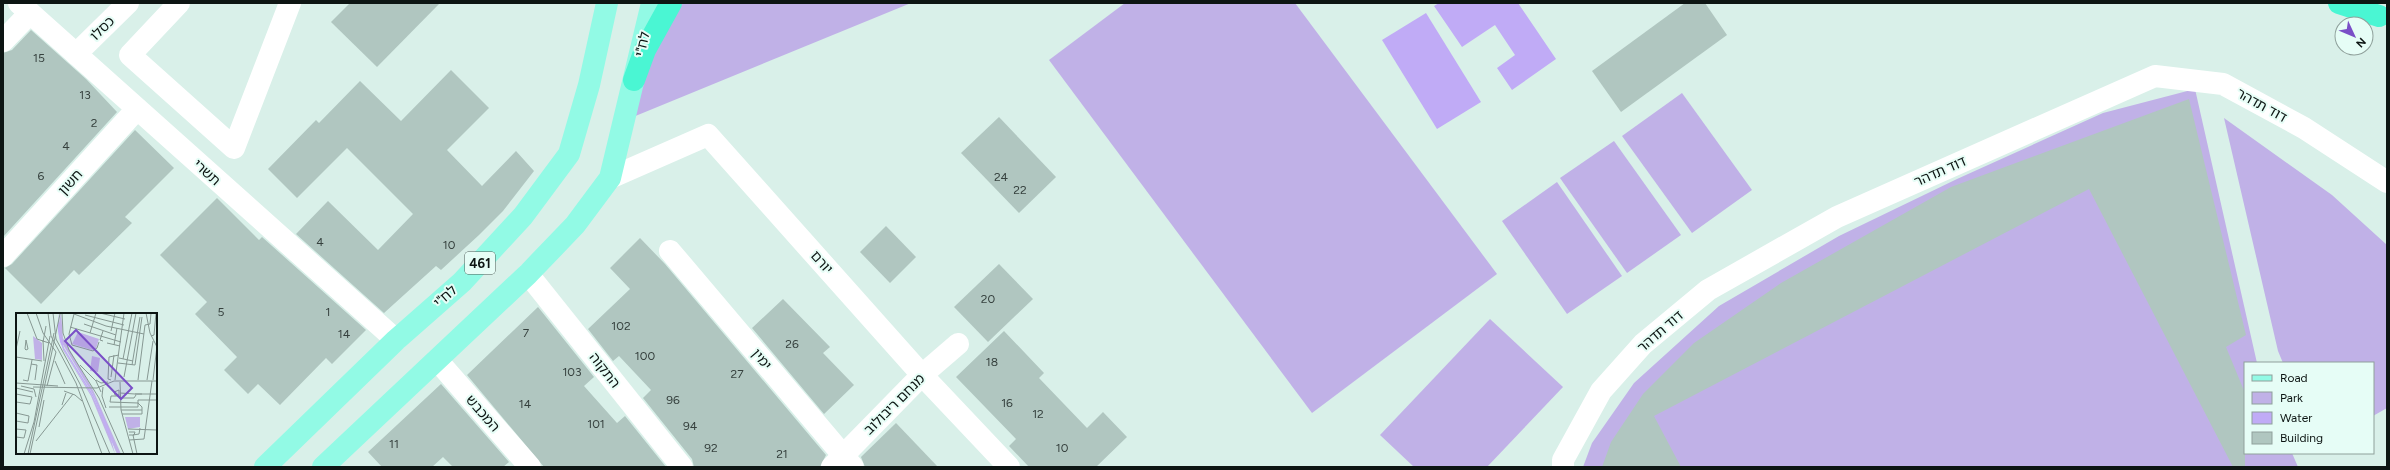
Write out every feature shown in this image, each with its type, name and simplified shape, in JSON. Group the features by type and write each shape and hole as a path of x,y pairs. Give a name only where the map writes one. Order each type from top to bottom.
{"highway":[{"path":"634,80 645,50 671,3"},
{"path":"2339,3 2383,18"},
{"path":"2353,3 2383,18"}],"main road":[{"name":"לח\"י","path":"265,467 396,340 462,282 523,216 569,154 589,85 607,3"},
{"name":"לח\"י","path":"323,467 528,274 575,225 610,178 652,3"}],"street":[{"name":"כסלו","path":"76,54 128,3"},
{"path":"179,3 130,55 234,148 290,3"},
{"name":"תשרי","path":"25,8 396,340"},
{"path":"3,41 25,8"},
{"name":"דוד תדהר","path":"1563,467 1562,460 1601,391 1643,344 1708,290 1837,217 2155,76 2223,84 2304,128 2387,182"},
{"name":"חשון","path":"3,256 137,109"},
{"name":"יורם","path":"610,178 708,135 922,375 1009,467"},
{"name":"ימין","path":"670,251 843,463"},
{"name":"התקוה","path":"528,274 682,467"},
{"name":"מנחם ריבולוב","path":"843,463 922,375 958,344"},
{"name":"המכבש","path":"437,360 530,467"}],"green space":[{"path":"681,3 911,3 633,117 651,53"},
{"path":"1125,3 1295,3 1497,274 1312,413 1049,60"},
{"path":"2195,89 2257,362 2244,362 2244,454 2292,454 2298,467 1583,467 1592,443 1634,383 1719,306 1839,236 1957,179 2103,113"},
{"path":"1682,93 1752,190 1692,233 1622,136"},
{"path":"2224,118 2332,195 2387,245 2387,408 2374,415 2374,362 2283,362 2278,351"},
{"path":"1614,141 1681,235 1627,273 1560,178"},
{"path":"1557,182 1622,276 1567,314 1502,221"},
{"path":"1490,319 1563,387 1487,467 1414,467 1380,435"}],"water":[{"path":"1439,3 1518,3 1556,59 1512,90 1497,68 1515,55 1495,25 1462,47 1434,6"},
{"path":"1426,13 1481,102 1437,129 1382,40"}],"building":[{"path":"350,3 440,3 377,67 331,22"},
{"path":"1685,3 1705,3 1727,35 1621,112 1592,71"},
{"path":"31,30 86,79 117,112 3,237 3,53 12,50"},
{"path":"451,70 489,108 447,150 482,186 516,151 534,171 503,211 479,235 441,270 436,266 384,313 296,234 328,201 378,250 413,214 347,148 297,198 268,169 316,120 319,123 360,81 401,121"},
{"path":"2189,99 2246,335 2226,347 2244,391 2245,467 2233,467 2089,189 1654,416 1681,467 1602,467 1611,442 1643,394 1694,343 1781,283 1951,187"},
{"path":"999,117 1056,177 1019,213 961,153"},
{"path":"135,130 174,168 125,217 132,223 79,275 74,270 41,304 5,268 12,264"},
{"path":"217,198 259,240 262,237 366,330 332,364 326,358 280,405 258,384 248,394 224,370 237,357 195,314 207,302 160,255"},
{"path":"886,226 916,257 890,283 860,252"},
{"path":"640,238 665,264 826,455 820,467 694,467 692,459 643,398 651,390 619,356 613,361 588,329 630,289 610,268"},
{"path":"999,264 1033,299 988,342 954,307"},
{"path":"783,299 830,347 823,353 854,385 824,414 752,328"},
{"path":"538,307 594,377 584,386 617,423 625,416 666,467 544,467 467,375"},
{"path":"1004,331 1044,373 1039,378 1087,428 1103,412 1127,437 1096,467 1029,467 1009,446 1016,439 956,377"},
{"path":"441,384 509,462 503,467 453,467 443,457 432,467 382,467 368,452"},
{"path":"896,423 938,467 865,467 861,457"}]}
